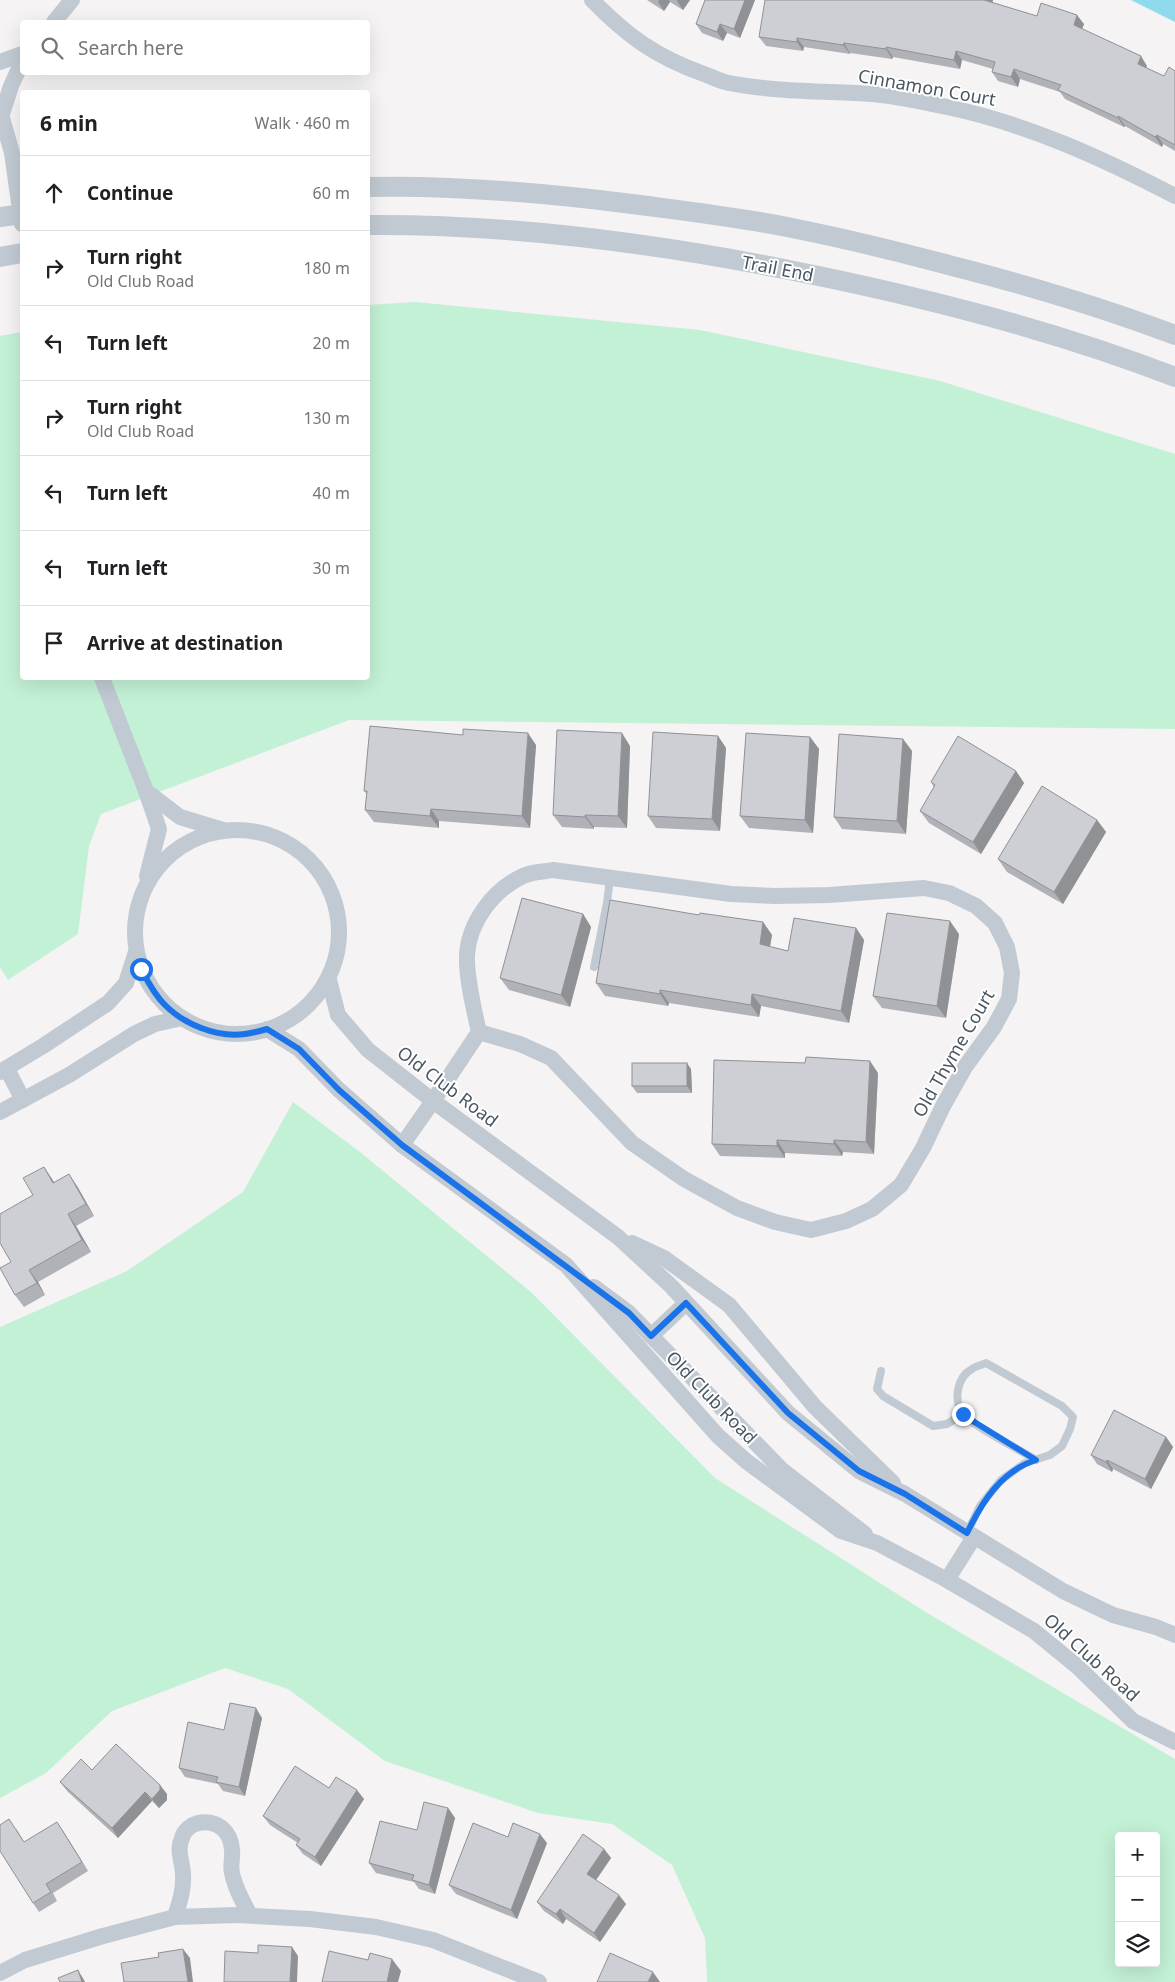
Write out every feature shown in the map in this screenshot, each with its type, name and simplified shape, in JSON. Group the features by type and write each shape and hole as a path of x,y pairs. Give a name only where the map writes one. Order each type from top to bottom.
{"street":[{"path":"55,20 60,0"},
{"path":"56,20 72,0"},
{"name":"Cinnamon Court","path":"592,0 611,20 645,47 684,67 727,82 766,89 874,95 956,109 1008,123 1062,142 1112,163 1175,196"},
{"path":"0,62 20,55"},
{"path":"20,66 1,113 12,153 20,210"},
{"path":"370,187 404,186 559,195 709,214 791,227 1005,279 1130,318 1175,335"},
{"path":"0,217 20,214"},
{"name":"Trail End","path":"370,225 407,225 551,234 699,252 864,285 996,318 1117,355 1175,377"},
{"path":"0,256 20,253"},
{"path":"103,680 146,791 158,828 145,887"},
{"path":"146,791 180,817 224,830"},
{"path":"224,830 249,830 271,835 294,846 310,860 322,875 336,904 340,922 337,958 329,980 315,1000 301,1013 284,1024 244,1035 223,1034 202,1028 182,1018 165,1005 151,988 141,969 136,952 134,926 137,906 145,887 157,868 175,850 188,842 205,834 224,830"},
{"name":"Old Thyme Court","path":"553,870 730,894 775,896 829,895 924,888 949,893 970,903 995,923 1007,947 1012,973 1009,999 994,1027 964,1067 923,1148 901,1185 872,1209 846,1221 811,1230 775,1222 737,1208 684,1179 632,1143 551,1058 520,1044 479,1032 471,994 467,956 472,929 499,890 524,875 553,870"},
{"path":"23,1100 3,1070 108,1003 126,983 136,952"},
{"name":"Old Club Road","path":"329,980 338,1015 368,1050 433,1101 618,1237 686,1303 788,1413 859,1471 905,1494 1063,1591 1113,1615 1156,1627 1175,1635"},
{"path":"0,1112 69,1075 134,1034 155,1024 182,1018"},
{"name":"Old Club Road","path":"267,1029 299,1049 339,1090 402,1145 629,1313 782,1470 877,1543"},
{"path":"402,1145 479,1032"},
{"name":"Old Club Road","path":"618,1237 664,1258 729,1305 815,1407 905,1494"},
{"name":"Old Club Road","path":"566,1265 718,1436 746,1461 841,1531 877,1543 947,1580 1034,1630 1078,1667 1133,1721 1175,1742"},
{"path":"651,1336 686,1303"},
{"path":"947,1580 970,1535"},
{"path":"175,1917 182,1891 183,1875 178,1850 182,1836 192,1825 204,1822 217,1824 227,1832 232,1849 231,1870 235,1885 250,1915"},
{"path":"0,1973 25,1960 103,1936 175,1917 250,1915 310,1918 376,1927 433,1940 539,1982"}],"lane":[{"path":"594,967 610,878"},
{"path":"970,1535 980,1506 1001,1480 1025,1463 1036,1460 1050,1455 1062,1446 1073,1417 1062,1406 986,1363 970,1369 958,1384 958,1398 963,1414 1036,1460"},
{"path":"881,1371 877,1389 883,1396 933,1426 947,1424 963,1414"}],"green space":[{"path":"415,302 700,330 940,381 1175,454 1175,729 349,720 101,814 89,846 78,934 8,980 0,967 0,336 20,332 20,680 370,680 370,305"},
{"path":"293,1102 360,1152 532,1293 715,1478 924,1611 1175,1759 1175,1982 707,1982 705,1938 672,1865 612,1824 538,1813 385,1761 288,1689 225,1668 112,1711 46,1773 0,1798 0,1327 127,1271 243,1192"}],"water":[{"path":"1131,0 1175,0 1175,22"}],"building":[{"path":"705,0 745,0 734,29 720,24 717,32 696,24"},
{"path":"765,0 984,0 1037,16 1041,3 1077,15 1074,25 1141,56 1138,64 1164,76 1169,67 1175,71 1175,145 1157,135 1155,137 1118,116 1118,118 1058,90 1061,85 1014,69 1011,77 992,72 995,62 956,51 954,60 886,47 886,49 844,43 843,45 797,38 797,42 759,37"},
{"path":"370,726 463,735 463,729 528,733 522,816 431,809 430,816 365,810 367,791 364,791"},
{"path":"557,730 622,733 618,816 585,815 585,817 553,815"},
{"path":"653,732 718,736 712,819 648,816"},
{"path":"746,733 810,737 805,820 740,816"},
{"path":"839,734 903,739 897,821 834,817"},
{"path":"958,736 1016,771 973,842 920,811 935,785 931,782"},
{"path":"1042,786 1097,820 1054,892 998,859"},
{"path":"522,898 583,914 561,995 500,978"},
{"path":"610,900 699,915 700,913 763,922 760,944 788,951 794,918 856,928 841,1011 752,994 751,1005 660,990 660,994 596,983"},
{"path":"887,913 950,921 937,1006 873,996"},
{"path":"806,1057 870,1061 866,1142 834,1140 834,1144 777,1140 777,1146 712,1144 714,1060 805,1063"},
{"path":"632,1063 687,1063 687,1086 632,1086"},
{"path":"44,1167 53,1183 69,1174 86,1204 68,1214 82,1240 29,1270 37,1283 15,1295 0,1268 11,1262 0,1243 0,1214 33,1195 23,1178"},
{"path":"1114,1410 1166,1437 1145,1479 1107,1460 1106,1462 1091,1455"},
{"path":"230,1703 256,1708 239,1787 216,1782 218,1777 179,1768 188,1722 224,1730"},
{"path":"116,1744 160,1785 160,1790 152,1799 145,1792 112,1828 60,1782 81,1759 92,1770"},
{"path":"295,1766 329,1788 336,1777 357,1790 315,1857 296,1845 300,1839 263,1816"},
{"path":"424,1802 448,1808 429,1885 412,1880 414,1875 369,1863 380,1821 417,1830"},
{"path":"9,1819 24,1842 57,1822 82,1862 46,1884 51,1892 33,1903 0,1851 0,1825"},
{"path":"473,1823 508,1837 513,1823 540,1834 511,1910 449,1885"},
{"path":"583,1834 604,1849 587,1874 619,1895 594,1933 560,1909 556,1914 537,1902"},
{"path":"258,1945 292,1947 290,1982 224,1982 225,1951 258,1953"},
{"path":"183,1949 188,1982 124,1982 121,1963 159,1957 158,1953"},
{"path":"329,1951 368,1960 370,1953 392,1959 387,1982 322,1982"},
{"path":"610,1953 653,1972 648,1982 597,1982"},
{"path":"78,1970 82,1982 60,1982 58,1978"}],"route":[{"path":"141,969 151,988 165,1005 182,1018 202,1028 223,1034 244,1035 267,1029 299,1049 339,1090 402,1145 629,1313 651,1336 686,1303 788,1413 859,1471 905,1494 967,1533 980,1506 1001,1480 1025,1463 1036,1460 963,1414"}]}
